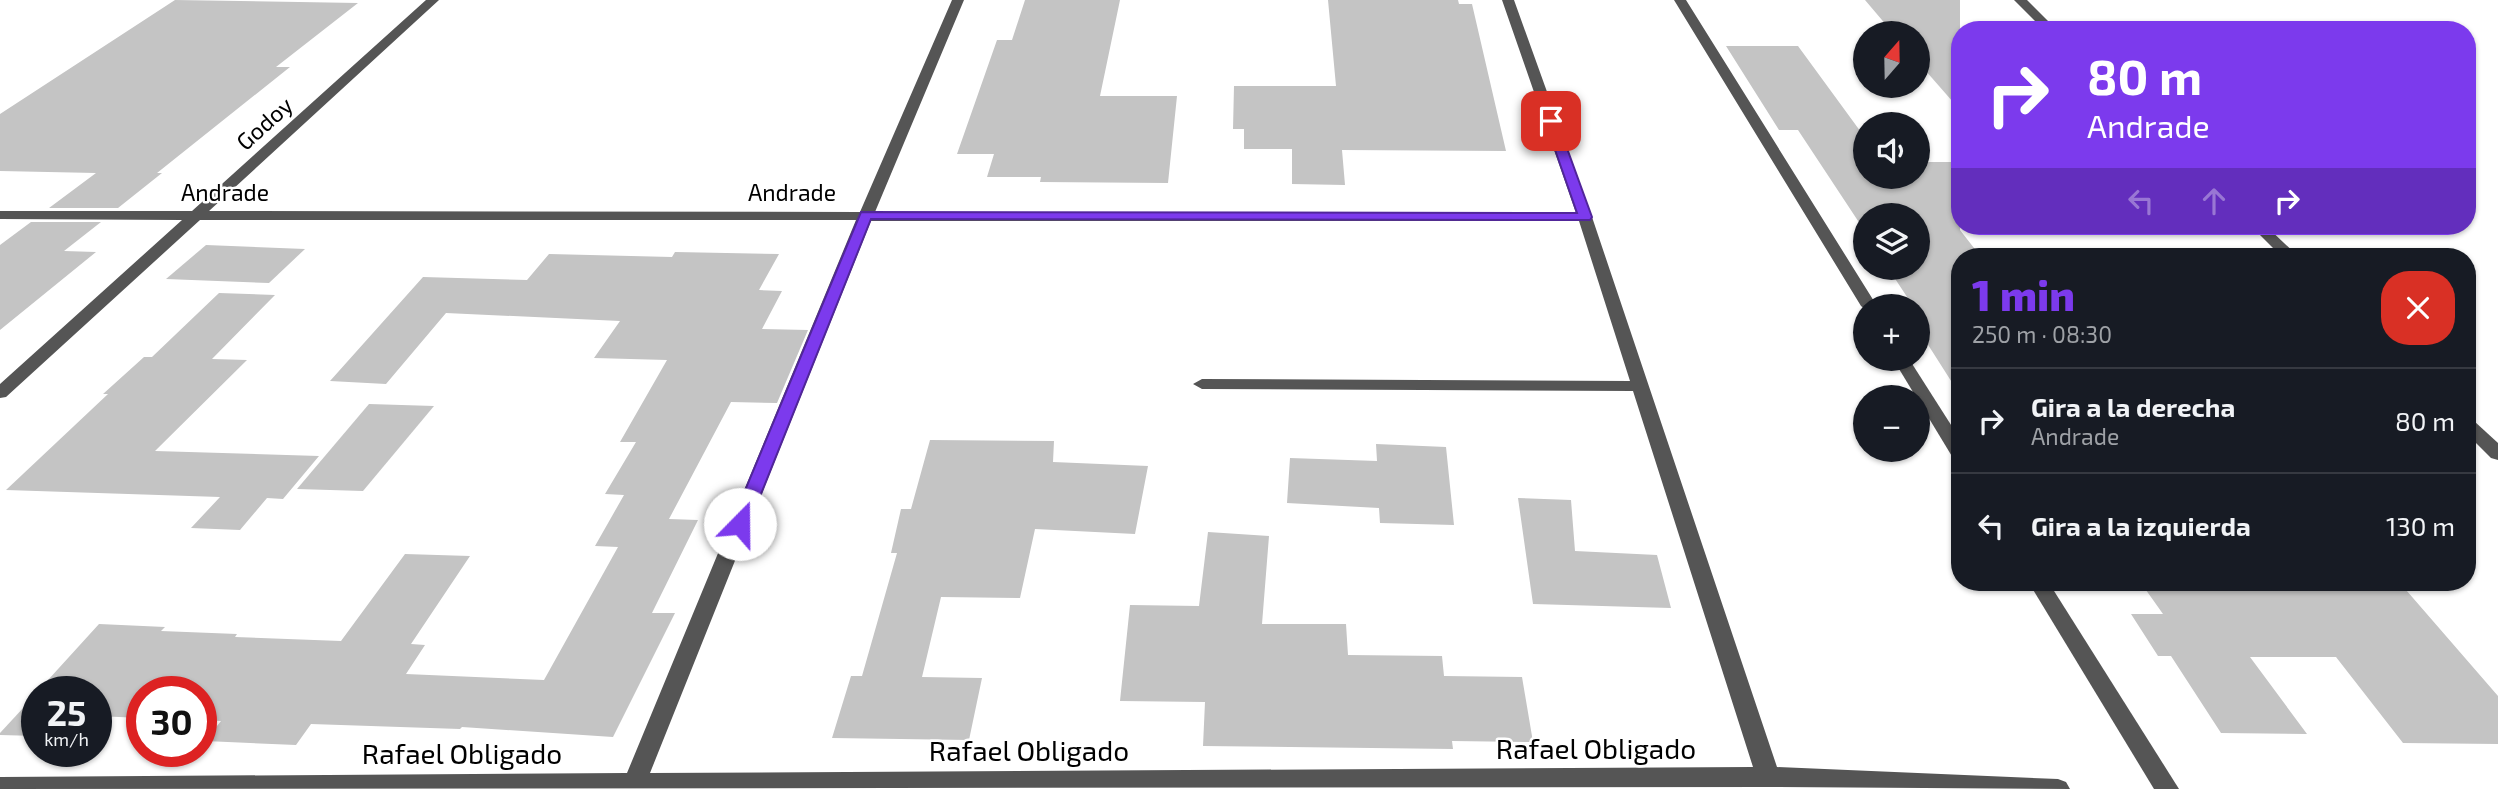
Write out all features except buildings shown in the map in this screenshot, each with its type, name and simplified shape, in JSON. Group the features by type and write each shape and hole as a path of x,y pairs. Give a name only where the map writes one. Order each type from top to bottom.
{"street":[{"name":"Godoy","path":"0,393 433,0"},
{"path":"634,785 866,215 958,0"},
{"path":"1508,0 1585,217 1768,777"},
{"path":"1679,0 1861,294"},
{"path":"2020,0 2042,21"},
{"name":"Andrade","path":"0,215 1585,217"},
{"path":"2268,235 2281,248"},
{"path":"1908,371 1951,440"},
{"path":"1202,384 1640,386"},
{"path":"2476,433 2498,454"},
{"path":"2044,591 2166,789"},
{"name":"Rafael Obligado","path":"0,787 1768,777 2057,789"}],"route":[{"path":"740,524 866,215 1585,217 1551,121"}]}
